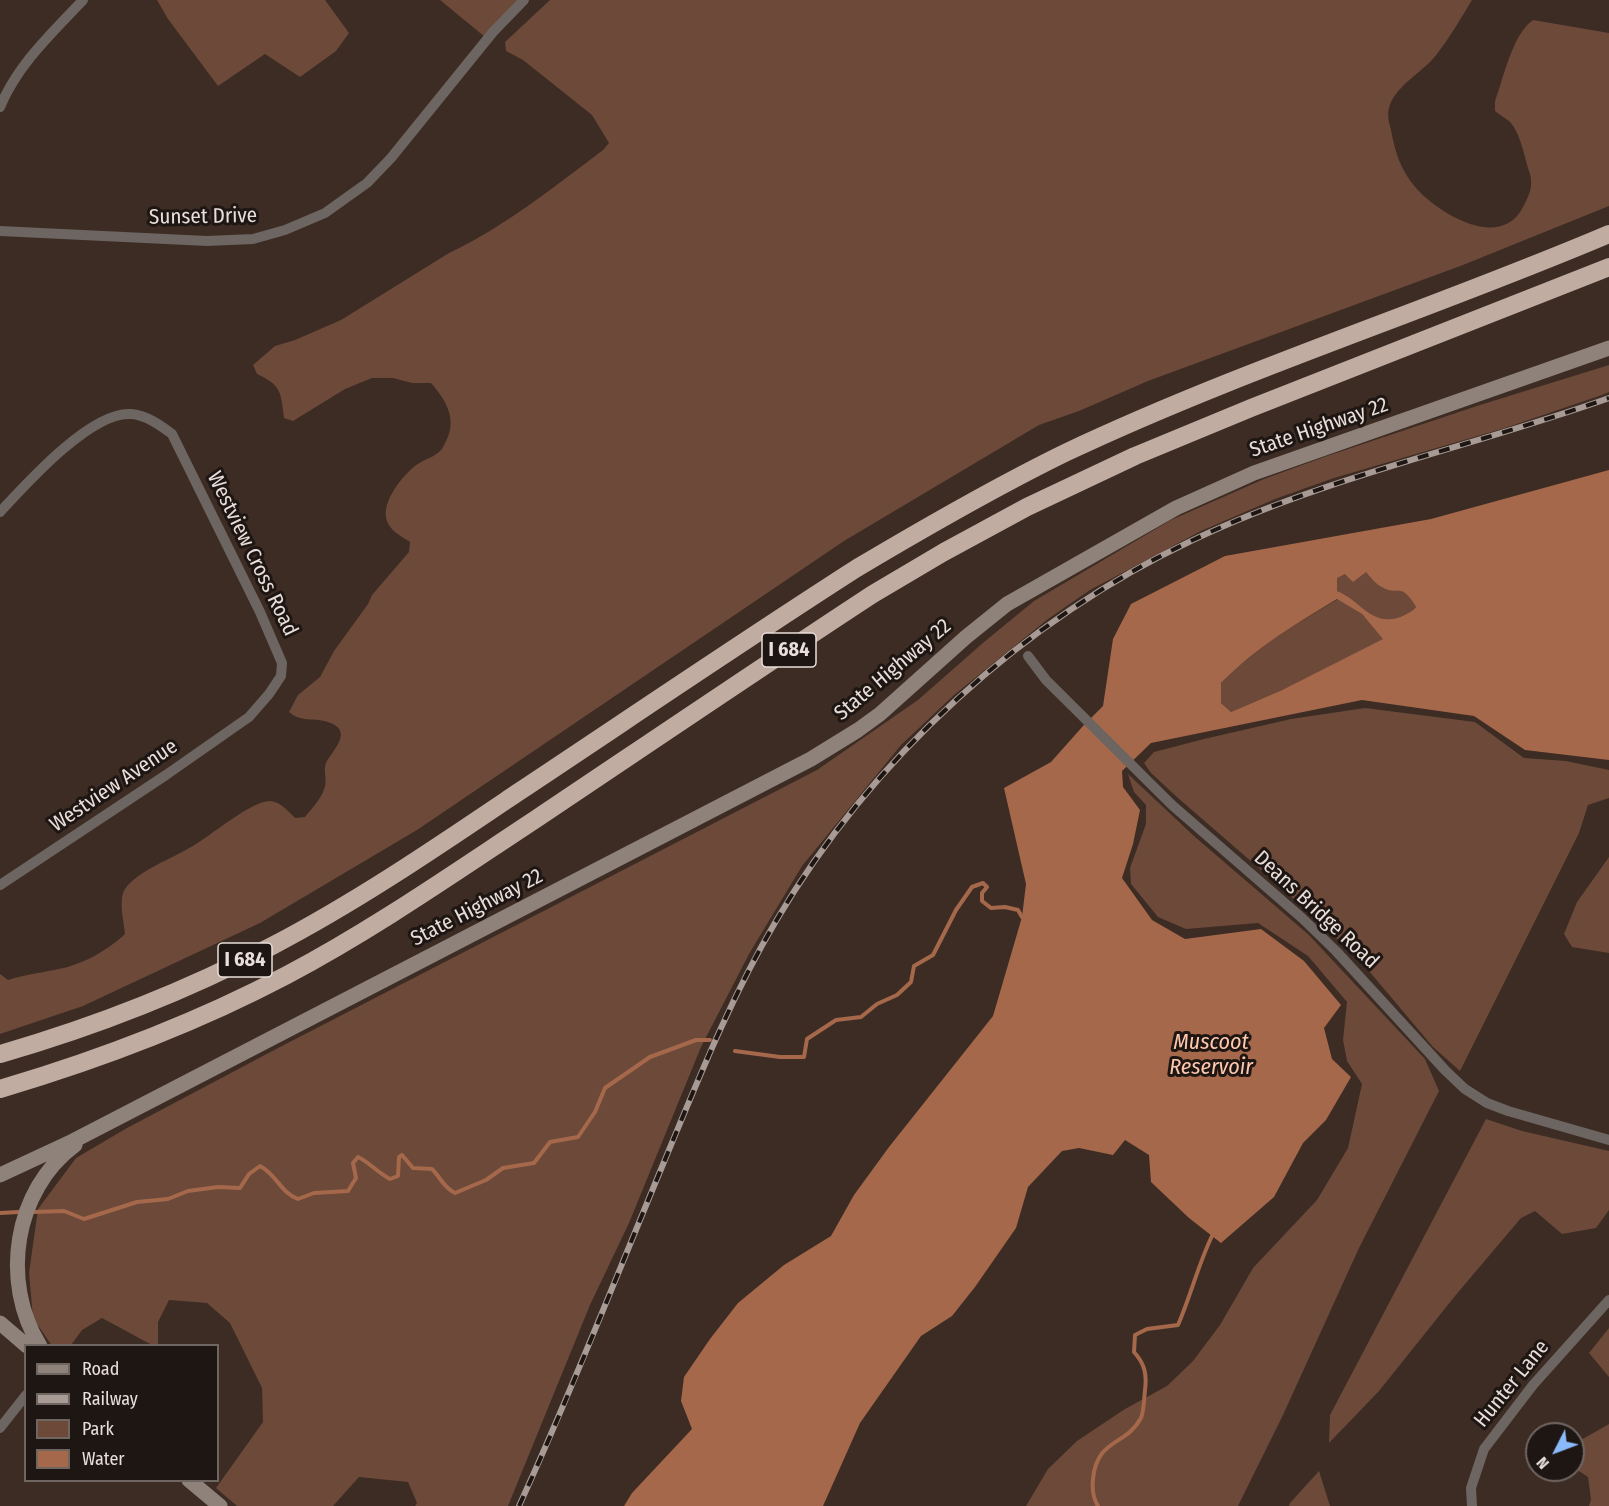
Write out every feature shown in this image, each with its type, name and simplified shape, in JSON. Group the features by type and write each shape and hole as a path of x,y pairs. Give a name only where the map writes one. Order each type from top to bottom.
{"highway":[{"name":"I 684","path":"0,1054 86,1027 161,998 236,964 317,922 419,859 823,590 924,528 1014,479 1068,452 1180,403 1506,277 1609,234"},
{"name":"I 684","path":"0,1089 174,1028 251,993 323,956 436,885 873,594 1027,507 1191,432 1609,267"}],"main road":[{"name":"State Highway 22","path":"124,1115 811,759 858,730 886,708 1007,604 1176,508 1254,473 1609,348"},
{"path":"0,1175 124,1115"},
{"path":"39,1344 26,1318 18,1280 18,1245 26,1213 40,1184 61,1158 85,1138 124,1115"},
{"path":"0,1323 25,1344"},
{"path":"191,1482 220,1506"}],"street":[{"path":"0,107 6,92 29,58 83,0"},
{"name":"Sunset Drive","path":"0,231 207,241 253,239 285,230 325,213 367,183 391,158 493,32 524,0"},
{"name":"Westview Cross Road","path":"0,512 34,475 78,437 110,417 131,414 154,421 172,434 260,612 282,663 280,676 269,694 249,717"},
{"name":"Deans Bridge Road","path":"1028,656 1046,680 1203,834 1310,926 1369,985 1445,1070 1472,1095 1508,1111 1609,1140"},
{"name":"Westview Avenue","path":"0,885 249,717"},
{"name":"Hunter Lane","path":"1472,1506 1471,1488 1484,1449 1533,1385 1609,1300"},
{"path":"0,1428 24,1398"}],"green space":[{"path":"157,0 325,0 349,33 336,51 300,77 265,54 218,86 168,19"},
{"path":"440,0 520,0 485,37"},
{"path":"550,0 1472,0 1437,54 1397,92 1392,100 1388,119 1394,146 1406,175 1426,198 1439,208 1470,224 1486,227 1500,226 1513,220 1528,197 1531,179 1516,132 1510,122 1495,111 1495,101 1514,46 1519,36 1533,20 1609,33 1609,206 1463,265 1148,381 1079,411 1039,425 844,541 417,830 260,923 83,1006 0,1034 0,974 8,980 64,968 92,957 125,934 123,894 138,876 191,847 251,807 273,801 284,807 295,818 305,817 322,794 325,783 325,766 341,733 333,724 300,718 289,712 298,695 320,677 334,651 372,595 409,552 410,542 395,532 386,518 388,501 397,485 409,471 441,450 449,433 450,417 445,403 431,383 372,378 345,389 293,421 284,418 278,390 271,382 257,374 253,365 275,346 341,320 509,219 603,150 609,143 592,115 523,60 506,51 505,42"},
{"path":"1609,365 1609,392 1505,428 1334,478 1275,499 1201,531 1090,590 1048,619 954,695 901,745 802,866 749,954 701,1047 629,1223 590,1305 508,1506 415,1506 417,1503 408,1482 359,1477 333,1506 237,1506 216,1488 263,1422 262,1388 230,1323 207,1303 169,1300 158,1322 158,1344 150,1344 102,1318 82,1330 72,1344 51,1344 33,1318 29,1273 38,1209 76,1158 127,1128 278,1048 817,770 918,700 1034,601 1171,520 1264,479 1480,405"},
{"path":"1366,572 1372,579 1391,590 1401,590 1409,595 1416,607 1400,617 1381,618 1374,616 1337,591 1337,577"},
{"path":"1338,599 1362,614 1384,639 1282,690 1231,712 1221,703 1221,683 1235,670 1276,637"},
{"path":"1365,708 1475,722 1524,758 1566,761 1609,770 1609,798 1588,805 1579,833 1460,1071 1433,1047 1358,958 1178,798 1151,773 1144,763 1154,752 1204,739 1291,719"},
{"path":"1128,774 1194,836 1309,935 1425,1059 1439,1091 1359,1248 1283,1415 1238,1506 1026,1506 1048,1469 1077,1441 1125,1409 1167,1386 1193,1361 1220,1325 1253,1268 1317,1200 1348,1148 1362,1084 1347,1061 1343,1040 1347,1002 1308,956 1258,923 1186,929 1158,917 1131,884 1130,868 1146,824 1146,805 1134,792"},
{"path":"1609,857 1609,953 1572,947 1564,934 1577,902"},
{"path":"1486,1119 1522,1131 1609,1151 1609,1210 1596,1228 1562,1234 1535,1211 1521,1218 1379,1391 1329,1443 1330,1415"},
{"path":"1609,1328 1609,1377 1589,1353"},
{"path":"1609,1424 1609,1506 1589,1506 1591,1500 1588,1477 1585,1475 1585,1438"},
{"path":"1319,1471 1330,1506 1289,1506 1290,1503"}],"water":[{"name":"Muscoot Reservoir","path":"1609,470 1609,760 1525,750 1474,716 1362,700 1151,743 1122,771 1123,787 1140,810 1133,844 1122,878 1152,920 1185,939 1261,929 1304,961 1341,1005 1324,1028 1332,1059 1351,1077 1326,1120 1303,1143 1274,1197 1221,1243 1189,1218 1151,1182 1149,1155 1125,1140 1113,1155 1079,1148 1062,1151 1028,1187 1016,1228 975,1287 952,1316 921,1336 860,1423 823,1506 624,1506 632,1493 692,1429 681,1401 684,1377 710,1339 738,1303 784,1265 831,1236 854,1195 889,1147 993,1016 1022,917 1026,884 1004,788 1051,762 1103,706 1113,639 1131,604 1225,556 1431,519","holes":["1366,572 1380,586 1406,594 1416,607 1400,617 1381,618 1374,616 1337,591 1337,578 1345,574 1353,582","1337,599 1362,614 1383,639 1282,690 1231,712 1221,703 1221,683 1235,670 1276,637"]}],"waterway":[{"path":"735,1051 780,1057 804,1057 807,1039 836,1020 861,1017 877,1004 897,995 911,982 914,966 933,955 956,910 972,887 983,883 987,887 982,893 982,901 991,908 1005,907 1018,910 1022,917"},
{"path":"33,1212 64,1211 84,1219 137,1202 168,1199 188,1191 218,1187 240,1188 249,1174 260,1166 271,1174 287,1192 298,1199 314,1193 348,1191 356,1178 353,1163 358,1157 390,1179 398,1176 399,1157 402,1155 413,1168 432,1169 455,1193 486,1180 503,1168 534,1163 550,1142 578,1137 595,1112 605,1088 650,1057 696,1040 710,1040"},
{"path":"0,1213 19,1212"},
{"path":"1098,1506 1094,1496 1093,1482 1100,1456 1135,1427 1143,1412 1145,1375 1143,1365 1134,1352 1135,1335 1147,1329 1178,1325 1212,1236"}],"railway":[{"path":"519,1506 575,1378 703,1070 744,979 776,921 814,861 857,804 905,750 956,700 1011,653 1069,610 1130,573 1193,540 1243,518 1346,480 1609,398"}]}
